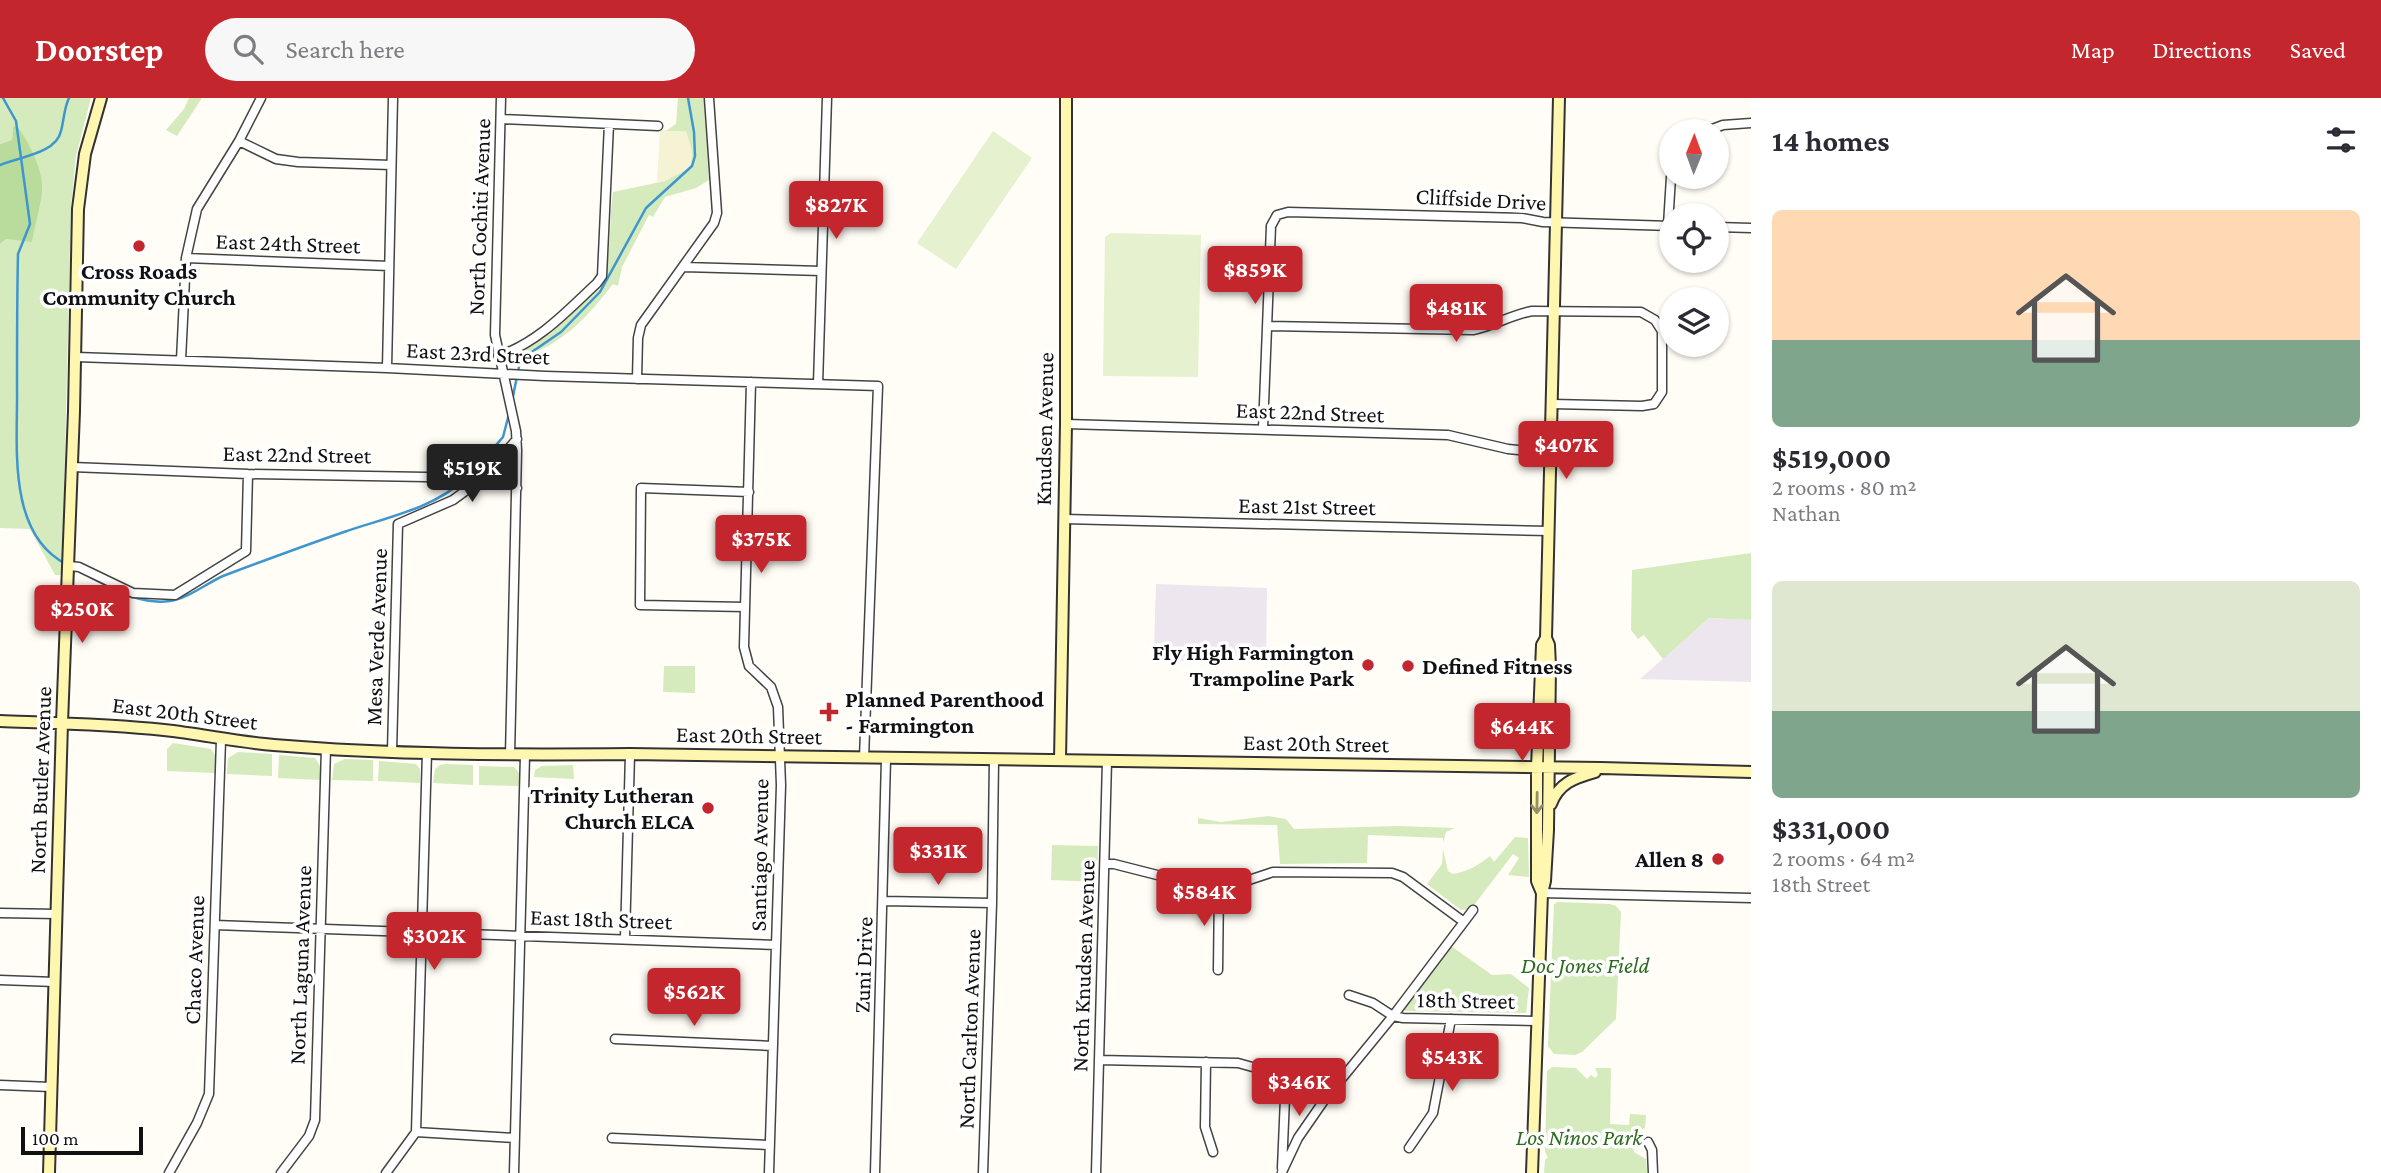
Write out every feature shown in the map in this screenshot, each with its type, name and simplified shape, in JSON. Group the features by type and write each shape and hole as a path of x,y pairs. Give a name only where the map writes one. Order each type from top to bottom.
{"main road":[{"name":"North Butler Avenue","path":"49,1173 80,177 101,98"},
{"name":"Knudsen Avenue","path":"1060,760 1066,424 1066,98"},
{"path":"1542,893 1537,881 1549,645 1546,638 1559,98"},
{"name":"East 20th Street","path":"0,721 166,730 221,740 326,748 510,755 629,754 1751,772"},
{"path":"1532,1173 1542,893 1548,813 1543,767"},
{"path":"1548,813 1557,791 1567,782 1607,768"}],"street":[{"path":"180,360 186,258 197,209 239,141 261,98"},
{"path":"387,368 393,98"},
{"name":"North Cochiti Avenue","path":"501,98 495,335 517,439 510,755"},
{"path":"637,379 641,325 714,223 717,213 709,98"},
{"path":"818,384 827,98"},
{"path":"502,119 658,126"},
{"path":"1729,125 1751,123"},
{"path":"498,356 511,352 552,325 602,276 609,124"},
{"path":"239,141 276,159 391,165"},
{"name":"Cliffside Drive","path":"1269,326 1271,226 1277,215 1288,212 1659,226"},
{"path":"1729,227 1751,228"},
{"name":"East 24th Street","path":"186,258 389,266"},
{"path":"684,267 821,271"},
{"path":"1263,429 1269,326 1473,330 1491,326 1520,313 1554,311 1641,312 1655,320 1661,331 1662,392 1654,404 1552,404"},
{"name":"East 23rd Street","path":"76,357 878,386 864,758"},
{"name":"Santiago Avenue","path":"751,382 744,654 749,666 771,687 775,696 778,707 781,785 769,1173"},
{"name":"East 22nd Street","path":"1066,424 1448,435 1508,449 1551,453"},
{"path":"483,478 517,439"},
{"name":"East 22nd Street","path":"72,467 248,474 483,478 496,475 508,478 517,488"},
{"path":"69,566 79,567 133,593 175,595 246,551 248,474"},
{"name":"Mesa Verde Avenue","path":"392,751 398,524 453,500 483,478"},
{"path":"745,607 640,605 641,488 748,492"},
{"name":"East 21st Street","path":"1064,519 1549,531"},
{"name":"Chaco Avenue","path":"169,1173 197,1123 209,1094 221,740"},
{"name":"North Laguna Avenue","path":"281,1173 309,1136 315,1120 326,748"},
{"path":"386,1173 416,1132 427,752"},
{"path":"625,938 629,754"},
{"path":"514,1173 525,755"},
{"name":"Zuni Drive","path":"875,1173 886,759"},
{"name":"North Carlton Avenue","path":"983,1173 994,760"},
{"name":"North Knudsen Avenue","path":"1096,1173 1107,761"},
{"path":"1105,864 1219,886 1247,881 1273,872 1392,873 1404,877 1464,922"},
{"path":"1218,970 1219,886"},
{"path":"1542,893 1751,898"},
{"path":"884,901 992,903"},
{"path":"1282,1172 1298,1138 1325,1099 1393,1016 1473,910"},
{"path":"0,913 57,914"},
{"name":"East 18th Street","path":"215,925 776,945"},
{"path":"0,980 55,982"},
{"path":"1349,995 1373,1003 1393,1016"},
{"name":"18th Street","path":"1393,1016 1538,1021"},
{"path":"1409,1148 1433,1113 1451,1018"},
{"path":"615,1039 773,1046"},
{"path":"1099,1060 1206,1062 1249,1065 1267,1071 1281,1083 1286,1098 1282,1172"},
{"path":"1206,1062 1205,1127 1213,1152"},
{"path":"0,1085 51,1087"},
{"path":"416,1132 515,1138"},
{"path":"612,1138 769,1145"},
{"path":"1648,1142 1652,1150 1653,1173"}],"shaded area":[{"path":"660,130 686,131 692,151 691,167 665,181 657,182"},
{"path":"1156,584 1267,588 1266,663 1166,661 1154,647"},
{"path":"1709,618 1751,620 1751,682 1640,679"}],"green space":[{"path":"0,98 91,98 76,156 71,207 62,575 55,575 30,529 0,528 0,244 6,239 32,241 40,181 33,156 13,127 12,140 0,144"},
{"path":"189,98 202,98 177,136 166,130 184,109"},
{"path":"678,98 704,98 709,180 696,188 665,197 653,217 649,215 622,267 618,286 613,284 586,316 562,337 531,355 522,365 514,363 531,344 551,333 599,287 608,255 613,192 665,181 691,167 692,151 686,131 666,131 676,124"},
{"path":"17,126 31,148 38,166 42,184 41,198 32,242 6,239 0,244 0,144 12,140 13,127"},
{"path":"993,131 1032,158 956,269 917,243"},
{"path":"1111,233 1201,235 1198,377 1103,376 1105,237"},
{"path":"1751,553 1751,620 1709,618 1663,659 1644,635 1638,639 1631,630 1632,570"},
{"path":"664,666 695,666 695,693 663,692"},
{"path":"173,743 211,749 215,755 215,773 167,771 167,749"},
{"path":"238,752 272,754 272,776 227,774 228,758"},
{"path":"279,755 315,758 320,766 320,780 278,778"},
{"path":"345,759 373,760 373,781 332,780 334,764"},
{"path":"379,761 416,764 420,769 420,783 378,781"},
{"path":"446,764 473,765 473,785 433,783 435,769"},
{"path":"573,765 574,779 534,777 535,770 542,766"},
{"path":"479,766 514,767 520,774 521,786 479,785"},
{"path":"1268,816 1286,819 1294,829 1398,826 1455,828 1446,832 1443,843 1443,838 1368,835 1367,863 1280,864 1277,825 1198,824 1198,818 1221,822"},
{"path":"1515,837 1528,838 1529,877 1508,875 1519,858 1513,854 1471,909 1461,910 1427,884 1442,864 1443,849 1448,871 1453,874 1473,868 1490,856 1494,862"},
{"path":"1052,845 1098,846 1097,882 1051,880"},
{"name":"Doc Jones Field","path":"1554,904 1610,904 1621,912 1616,1019 1582,1052 1575,1055 1554,1054 1548,1046"},
{"path":"1451,946 1492,975 1511,974 1529,988 1526,1013 1405,1011 1408,1002"},
{"name":"Los Ninos Park","path":"1552,1067 1576,1068 1587,1079 1591,1075 1595,1078 1598,1075 1595,1068 1611,1068 1610,1124 1629,1125 1630,1114 1646,1115 1645,1128 1635,1132 1631,1143 1634,1152 1646,1159 1647,1173 1544,1173 1545,1160 1548,1157 1545,1152 1547,1071"}],"waterway":[{"path":"3,98 16,121 30,224 18,254 19,485 24,509 33,531 47,550 66,564"},
{"path":"0,165 35,154 52,145 61,131 69,98"},
{"path":"512,401 523,358 561,332 600,292 646,208 692,166 695,156 694,132 688,98"},
{"path":"470,475 503,437 509,414"},
{"path":"90,577 138,599 159,602 177,600 223,576 423,505 465,479"}],"place":[{"name":"Cross Roads Community Church","path":"139,246"},
{"name":"Fly High Farmington Trampoline Park","path":"1368,665"},
{"name":"Defined Fitness","path":"1408,666"},
{"name":"Planned Parenthood - Farmington","path":"829,712"},
{"name":"Trinity Lutheran Church ELCA","path":"708,808"},
{"name":"Allen 8","path":"1718,859"}]}
